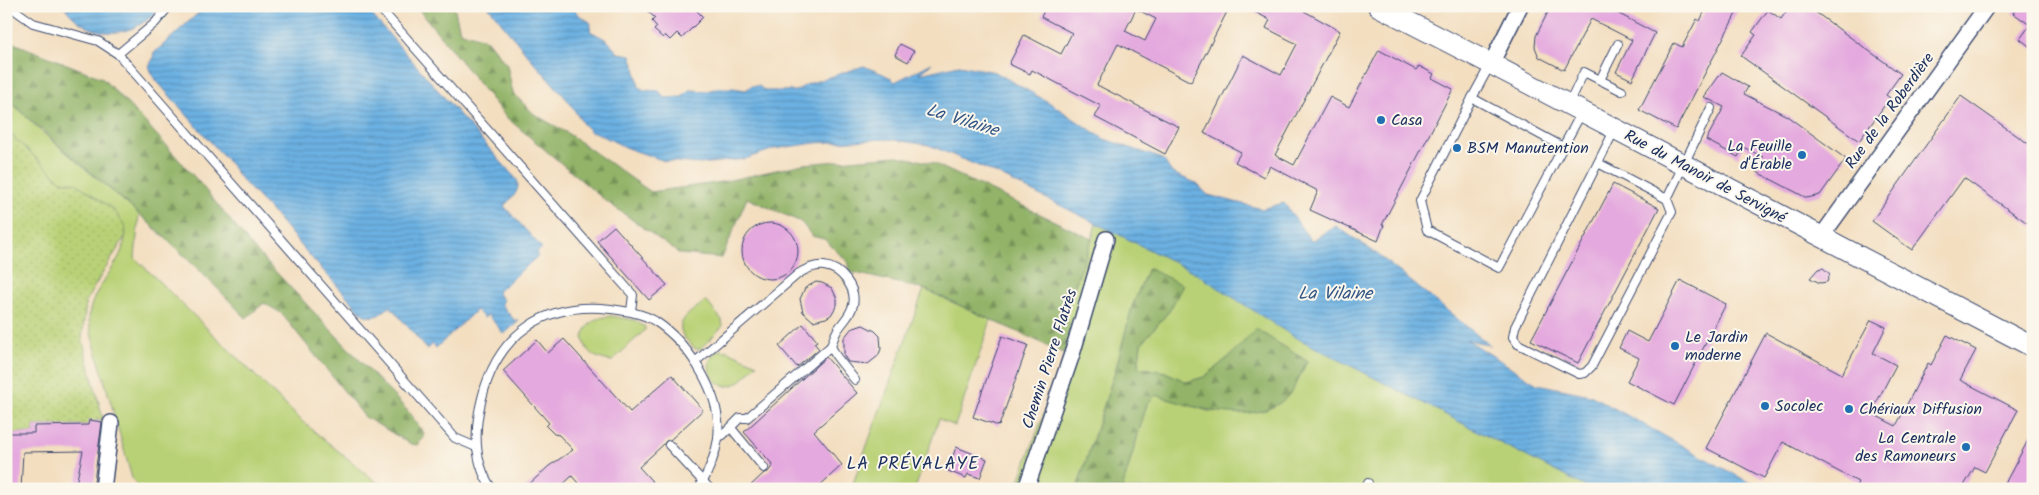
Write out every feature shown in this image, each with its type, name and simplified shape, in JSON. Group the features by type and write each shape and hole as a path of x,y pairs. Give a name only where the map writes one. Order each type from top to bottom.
{"street":[{"name":"Rue du Manoir de Servigné","path":"1378,6 2033,347"},
{"path":"1491,64 1520,6"},
{"name":"Rue de la Roberdière","path":"1821,236 1988,6"},
{"name":"Chemin Pierre Flatrès","path":"1026,489 1073,351 1106,239"},
{"path":"103,489 111,423"}],"lane":[{"path":"9,6 34,22 98,41 118,54 455,438 476,447"},
{"path":"118,54 155,23 169,6"},
{"path":"378,6 633,295 631,311"},
{"path":"1600,80 1618,44"},
{"path":"1491,64 1420,201 1428,230 1499,268 1563,147 1584,72 1622,92"},
{"path":"1472,98 1563,147"},
{"path":"1667,199 1711,108"},
{"path":"1598,162 1667,199 1672,212 1592,366 1585,373 1579,374 1518,344 1513,337 1515,327 1598,162 1615,129"},
{"path":"695,362 798,274 813,267 824,266 834,270 849,283 854,303 851,312 836,332 831,346 748,418 740,418 731,428 718,437"},
{"path":"492,489 480,466 476,447 477,418 487,380 500,354 513,338 530,325 550,315 578,308 631,311 654,320 680,342 695,362 711,391 718,437 710,471 701,485"},
{"path":"831,346 836,356 855,380"},
{"path":"731,428 764,468"},
{"path":"669,445 701,485 710,489"}],"green space":[{"path":"416,6 454,6 460,31 487,40 507,65 513,93 534,114 567,133 651,192 722,182 803,164 897,156 933,163 1092,239 1063,318 1074,327 1066,354 924,289 851,272 848,262 824,239 812,236 801,222 747,198 722,258 680,254 606,201 506,117"},
{"path":"6,40 102,78 198,181 253,248 407,410 424,433 422,440 417,445 411,444 365,417 281,313 264,303 246,318 153,226 55,142 6,97"},
{"path":"6,97 42,132 139,214 135,258 304,423 385,489 139,489 132,478 91,333 89,319 94,299 122,249 125,238 125,226 76,183 61,181 6,130"},
{"path":"9,133 61,181 76,183 114,210 125,226 126,235 86,302 82,338 104,423 99,422 100,419 97,419 96,422 89,425 34,426 34,433 8,433 6,489 6,147"},
{"path":"1096,223 1194,272 1384,383 1590,489 1122,489 1147,404 1156,395 1208,411 1241,413 1266,410 1229,357 1204,377 1187,382 1165,372 1138,367 1141,344 1170,310 1148,268 1132,307 1116,368 1077,489 1016,489 1066,354 1063,318"},
{"path":"1148,268 1183,285 1170,310 1141,344 1138,367 1165,372 1187,382 1204,377 1229,357 1256,329 1307,361 1289,395 1273,407 1257,412 1240,413 1205,409 1156,395 1147,404 1122,489 1077,489 1116,368 1132,307"},
{"path":"924,289 991,320 955,426 939,419 915,489 851,489"},
{"path":"706,301 722,320 723,326 700,349 695,349 683,335 681,326 689,313"},
{"path":"611,316 634,320 645,327 645,330 612,361 601,359 589,352 583,337 590,324 601,318"},
{"path":"719,350 728,351 757,364 736,384 726,386 720,384 715,380 709,368 713,355"}],"water":[{"path":"64,6 160,6 138,26 125,31 112,32 98,31 85,26"},
{"path":"206,6 364,6 517,180 518,188 504,206 542,248 536,253 538,256 497,292 503,300 501,304 515,321 517,319 519,321 504,334 488,315 484,318 476,310 436,348 433,344 427,349 390,306 381,314 367,316 363,314 239,177 232,166 154,78 149,66 154,57 153,54"},
{"name":"La Vilaine","path":"488,6 573,6 579,15 591,23 590,31 607,40 618,53 631,55 639,87 644,90 659,91 665,98 682,97 689,90 707,91 718,88 733,88 746,90 751,86 759,86 765,91 796,91 808,84 864,66 895,82 932,63 920,74 959,65 995,72 1050,103 1104,139 1163,159 1172,173 1196,183 1208,195 1262,209 1284,203 1311,241 1336,226 1377,254 1491,346 1466,339 1537,384 1590,395 1761,489 1590,489 1291,335 1194,272 995,173 929,145 887,139 815,143 774,149 745,159 700,164 665,161 627,148 595,132 591,132 583,124 570,103"}],"building":[{"path":"642,6 692,6 703,17 682,38 677,33 670,40 665,35 663,38 654,30 657,27 652,21 655,18"},
{"path":"1046,6 1230,6 1191,82 1118,44 1097,85 1179,127 1165,154 1095,117 1101,106 1032,70 1030,74 1009,64 1024,35 1061,54 1072,33 1041,17","holes":["1136,9 1156,19 1145,41 1125,31"]},
{"path":"1244,6 1295,6 1340,31 1275,155 1294,165 1330,97 1349,107 1379,50 1416,70 1419,66 1434,74 1432,78 1453,89 1382,225 1384,225 1378,241 1310,210 1318,191 1270,166 1264,177 1235,162 1241,152 1204,133 1243,55 1281,75 1297,44 1266,28 1270,20"},
{"path":"1551,6 1608,6 1608,8 1655,33 1632,80 1616,72 1632,40 1591,19 1564,70 1539,57 1535,47 1536,36"},
{"path":"1707,6 1740,6 1676,129 1639,110 1674,43 1682,47 1697,19 1700,21"},
{"path":"1790,6 1807,6 1901,74 1886,95 1890,98 1859,141 1741,56 1756,35 1752,32 1768,10 1781,19"},
{"path":"2018,6 2033,6 2033,49 2020,39 2030,25 2013,13"},
{"path":"900,44 914,51 908,62 895,55"},
{"path":"1722,72 1748,87 1744,94 1787,116 1846,159 1820,195 1807,198 1755,171 1763,157 1743,147 1738,157 1706,140 1724,107 1704,97"},
{"path":"1961,96 2033,147 2033,227 1964,178 1912,250 1872,221"},
{"path":"1613,184 1659,208 1578,363 1531,340"},
{"path":"764,223 776,223 790,231 798,245 796,262 790,271 776,279 764,279 754,274 747,267 742,257 742,245 747,235 754,228"},
{"path":"614,226 667,285 649,300 597,241"},
{"path":"1823,268 1830,274 1827,282 1820,283 1810,278 1818,269"},
{"name":"Le Jardin moderne","path":"1680,280 1726,304 1674,405 1627,381 1639,358 1619,348 1627,331 1648,342"},
{"path":"816,282 832,288 837,299 837,305 831,315 813,321 803,312 800,299 805,288"},
{"path":"1871,320 1886,327 1873,353 1896,365 1871,413 1896,426 1928,363 1931,365 1947,335 1976,350 1960,380 2018,410 1985,472 1975,467 1962,489 1855,489 1858,482 1783,442 1764,478 1706,448 1766,333 1842,374"},
{"path":"803,324 817,341 814,343 819,349 797,367 779,346"},
{"path":"863,325 880,336 881,349 878,356 868,364 848,362 844,356 844,338 851,329"},
{"path":"1002,336 1028,345 999,426 973,417"},
{"path":"564,339 630,412 672,375 703,410 639,467 659,489 583,489 572,476 558,489 524,489 549,466 573,450 559,435 554,434 546,426 549,423 503,371 537,340 548,353"},
{"path":"826,357 857,393 814,431 842,465 816,489 747,489 764,473 768,472 773,465 744,432"},
{"path":"89,420 102,422 93,489 75,489 83,451 23,452 21,489 6,489 8,433 34,433 34,426 88,425"},
{"path":"2033,431 2033,489 2002,489"},
{"path":"956,447 987,459 980,478 968,474 966,478 948,471"}],"place":[{"name":"Casa","path":"1381,120"},
{"name":"BSM Manutention","path":"1457,148"},
{"name":"La Feuille d'Érable","path":"1802,155"},
{"name":"Le Jardin moderne","path":"1675,346"},
{"name":"Socolec","path":"1765,406"},
{"name":"Chériaux Diffusion","path":"1849,409"},
{"name":"La Centrale des Ramoneurs","path":"1966,447"}],"district":[{"name":"LA PRÉVALAYE","path":"913,464"}]}
